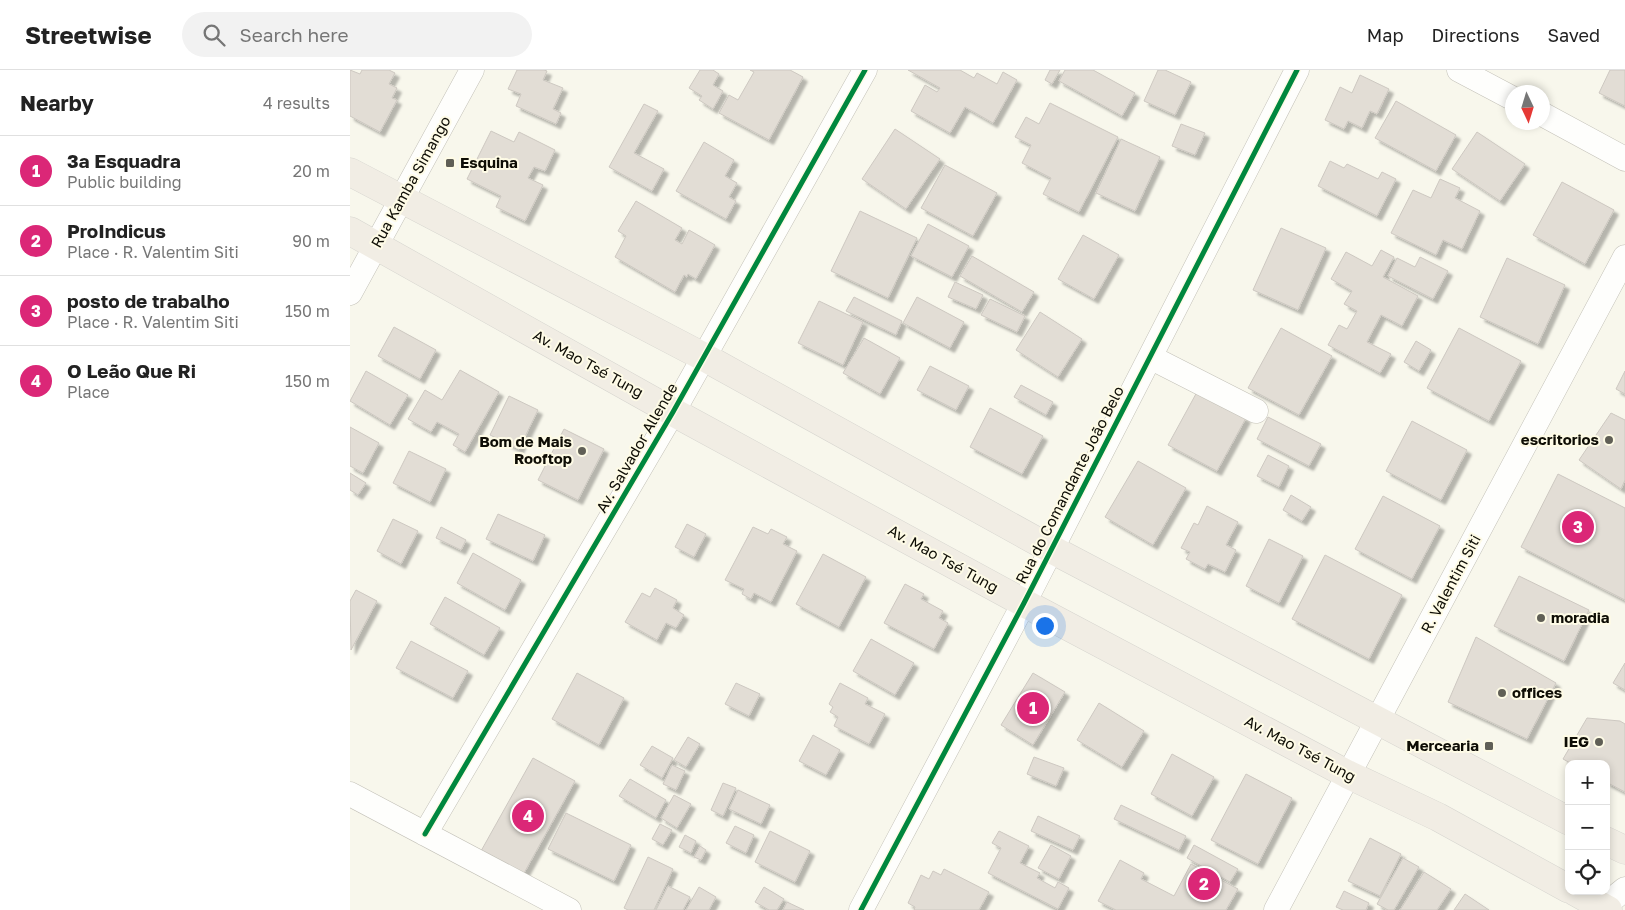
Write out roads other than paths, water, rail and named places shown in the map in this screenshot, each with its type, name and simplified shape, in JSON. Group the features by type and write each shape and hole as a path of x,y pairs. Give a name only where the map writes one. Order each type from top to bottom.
{"main road":[{"path":"350,172 704,358 1051,549 1377,722 1565,819"},
{"name":"Av. Mao Tsé Tung","path":"350,231 673,412 1024,603 1347,774 1438,817 1565,886"},
{"path":"1610,843 1625,850"},
{"path":"1580,895 1603,909"}],"street":[{"name":"Rua Kamba Simango","path":"350,293 472,70"},
{"name":"Av. Salvador Allende","path":"425,834 673,412 865,70"},
{"name":"Rua do Comandante João Belo","path":"861,910 1024,603 1297,70"},
{"path":"1459,70 1505,94"},
{"path":"1550,118 1625,158"},
{"name":"R. Valentim Siti","path":"1276,910 1625,257"},
{"path":"1150,356 1256,411"},
{"path":"350,794 570,910"},
{"path":"1603,909 1625,889"}],"place":[{"name":"Esquina","path":"450,163"},
{"name":"escritorios","path":"1609,440"},
{"name":"Bom de Mais Rooftop","path":"582,451"},
{"name":"posto de trabalho","path":"1578,527"},
{"name":"moradia","path":"1541,618"},
{"name":"offices","path":"1502,693"},
{"name":"3a Esquadra","path":"1033,708"},
{"name":"IEG","path":"1599,742"},
{"name":"Mercearia","path":"1489,746"},
{"name":"O Leão Que Ri","path":"528,816"},
{"name":"ProIndicus","path":"1204,884"}]}
